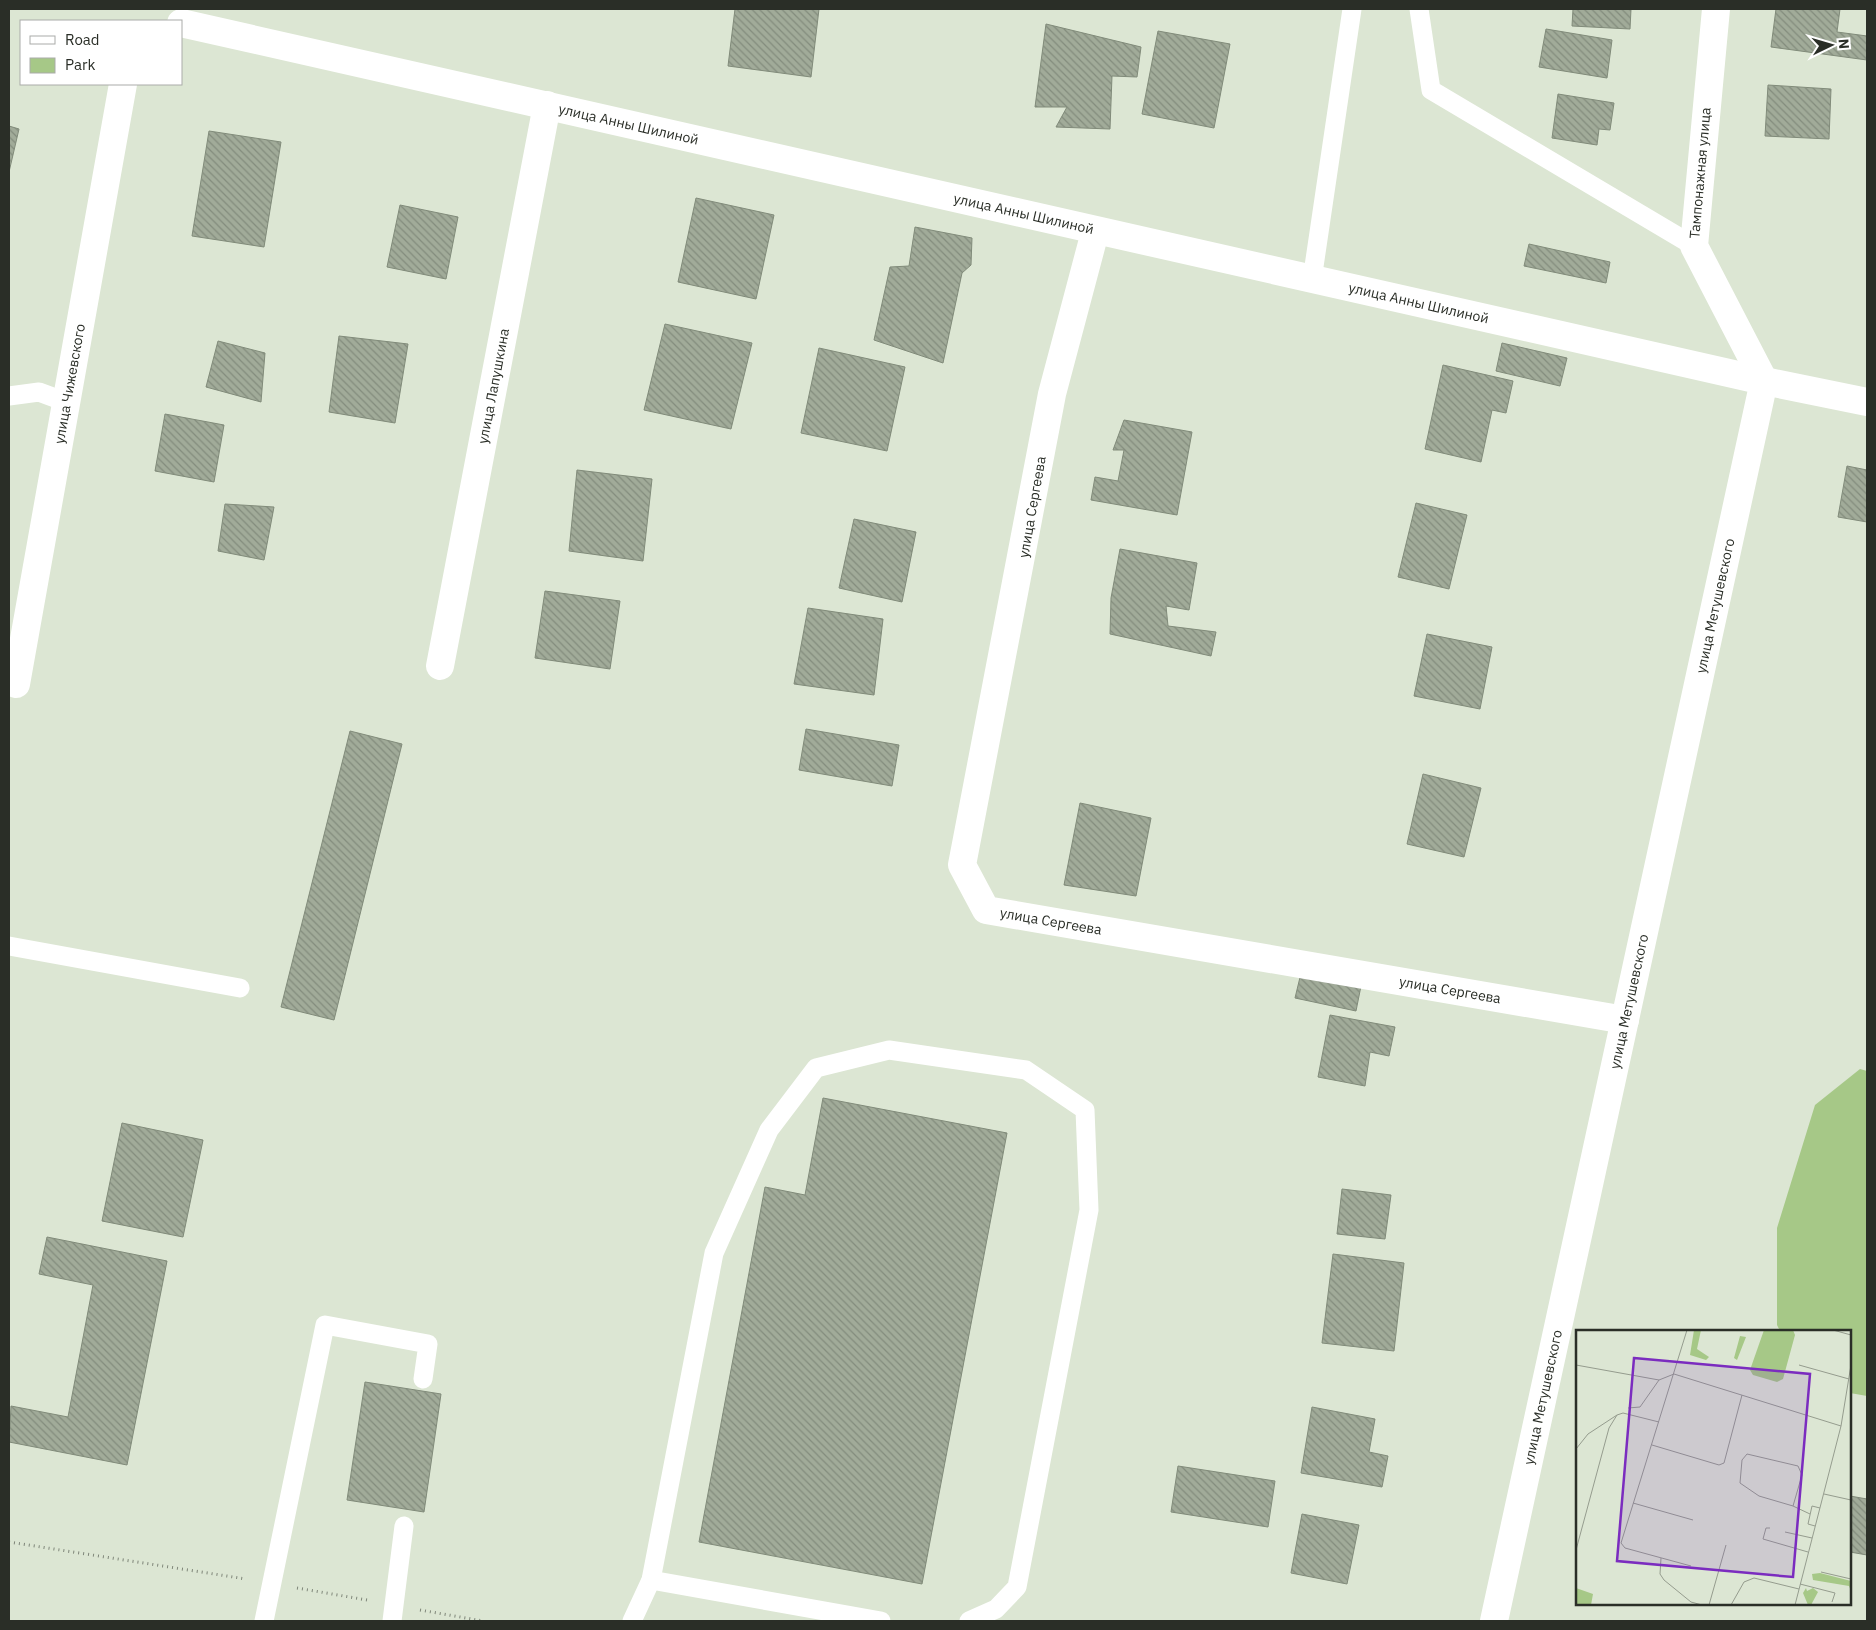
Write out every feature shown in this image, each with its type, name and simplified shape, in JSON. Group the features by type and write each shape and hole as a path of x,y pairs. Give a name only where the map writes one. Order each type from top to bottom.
{"street":[{"name":"Тампонажная улица","path":"1716,9 1694,246 1764,381"},
{"name":"улица Анны Шилиной","path":"182,23 547,105 1095,232 1764,381 1867,402"},
{"name":"улица Чижевского","path":"16,684 123,85"},
{"name":"улица Лапушкина","path":"440,666 547,105"},
{"name":"улица Сергеева","path":"1095,232 1052,394 962,865 986,910 1625,1020"},
{"name":"улица Метушевского","path":"1494,1621 1764,381"}],"lane":[{"path":"1312,280 1352,9"},
{"path":"1419,9 1431,90 1694,246"},
{"path":"9,396 39,392 66,402"},
{"path":"9,946 240,988"},
{"path":"632,1621 651,1580 714,1253 769,1130 816,1068 889,1050 1026,1070 1085,1110 1089,1210 1016,1587 996,1609 970,1621"},
{"path":"264,1621 325,1324 428,1344 423,1379"},
{"path":"392,1621 404,1526"},
{"path":"651,1580 881,1621"}],"green space":[{"path":"1860,1069 1867,1071 1867,1396 1851,1393 1851,1330 1780,1330 1777,1325 1777,1228 1815,1105"}],"building":[{"path":"735,9 819,9 811,77 728,66"},
{"path":"1573,9 1631,9 1630,29 1572,26"},
{"path":"1776,9 1840,9 1837,32 1867,36 1867,60 1771,47"},
{"path":"1046,24 1141,47 1137,77 1112,76 1110,129 1056,127 1067,107 1035,107"},
{"path":"1546,29 1612,40 1607,78 1539,67"},
{"path":"1158,31 1230,44 1214,128 1142,114"},
{"path":"1768,85 1831,89 1829,139 1765,136"},
{"path":"1558,94 1614,103 1610,130 1599,129 1597,145 1552,138"},
{"path":"9,126 19,129 9,172"},
{"path":"209,131 281,142 264,247 192,236"},
{"path":"696,198 774,215 756,299 678,282"},
{"path":"400,205 458,217 446,279 387,267"},
{"path":"915,227 972,238 971,265 962,273 943,363 874,340 890,267 909,266"},
{"path":"1529,244 1610,262 1606,283 1524,266"},
{"path":"665,324 752,343 731,429 644,410"},
{"path":"339,336 408,344 395,423 329,412"},
{"path":"218,341 265,353 261,402 206,387"},
{"path":"1502,343 1567,358 1560,386 1496,371"},
{"path":"819,348 905,367 887,451 801,433"},
{"path":"1443,365 1513,381 1506,413 1492,410 1481,462 1425,449"},
{"path":"165,414 224,425 214,482 155,471"},
{"path":"1124,420 1192,432 1177,515 1091,500 1095,477 1118,481 1124,450 1113,450"},
{"path":"1847,466 1867,470 1867,522 1838,517"},
{"path":"577,470 652,479 643,561 569,551"},
{"path":"1416,503 1467,515 1449,589 1398,577"},
{"path":"225,504 274,507 264,560 218,551"},
{"path":"854,519 916,532 902,602 839,588"},
{"path":"1120,549 1197,563 1189,610 1166,606 1168,626 1216,632 1211,656 1110,634 1111,598"},
{"path":"545,591 620,601 610,669 535,658"},
{"path":"808,608 883,619 874,695 794,684"},
{"path":"1427,634 1492,647 1480,709 1414,696"},
{"path":"806,729 899,745 892,786 799,770"},
{"path":"350,731 402,744 334,1020 281,1007"},
{"path":"1423,774 1481,788 1464,857 1407,844"},
{"path":"1080,803 1151,818 1136,896 1064,885"},
{"path":"1302,969 1362,981 1356,1011 1295,998"},
{"path":"1330,1015 1395,1027 1389,1056 1370,1052 1365,1086 1318,1077"},
{"path":"823,1098 1007,1133 922,1584 699,1542 765,1187 805,1195"},
{"path":"122,1123 203,1140 183,1237 102,1221"},
{"path":"1342,1189 1391,1195 1385,1239 1337,1234"},
{"path":"47,1237 167,1261 127,1465 9,1442 11,1406 68,1417 93,1285 39,1274"},
{"path":"1333,1254 1404,1263 1394,1351 1322,1343"},
{"path":"365,1382 441,1394 424,1512 347,1500"},
{"path":"1312,1407 1375,1419 1369,1452 1388,1456 1382,1487 1301,1473"},
{"path":"1178,1466 1275,1481 1268,1527 1171,1512"},
{"path":"1851,1496 1867,1499 1867,1555 1851,1552"},
{"path":"1302,1514 1359,1525 1347,1584 1291,1573"}]}
